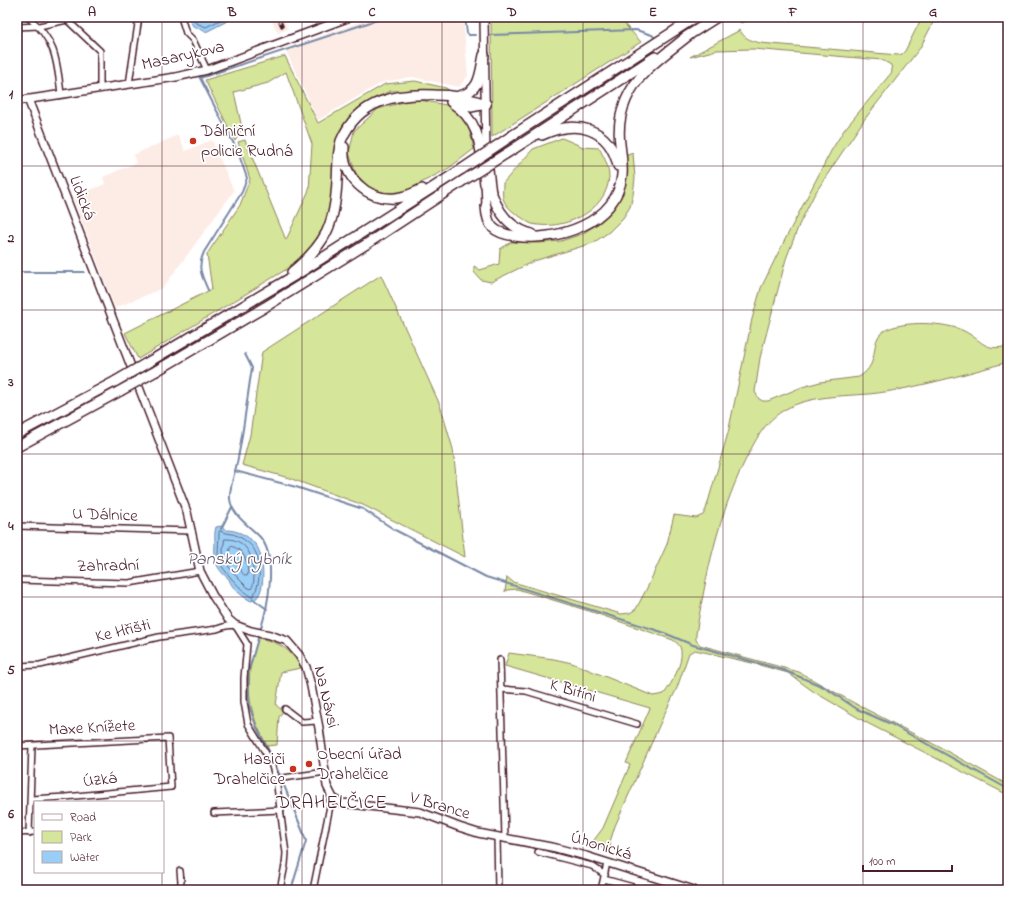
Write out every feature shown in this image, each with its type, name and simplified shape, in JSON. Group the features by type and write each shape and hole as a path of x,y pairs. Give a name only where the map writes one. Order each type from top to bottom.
{"highway":[{"path":"17,434 116,381 270,290 462,169 696,17"},
{"path":"17,447 156,371 365,245 717,17"},
{"path":"486,206 488,222 492,228 500,233 512,236 532,238 557,235 578,228 595,218 609,205 617,191 622,173 619,138 620,123 629,94 644,72 689,35"},
{"path":"454,99 469,93 476,85 484,55"},
{"path":"270,290 312,253 327,232 335,207 342,137 362,113 380,102 403,95 426,94 454,99 471,107 486,104"},
{"path":"454,99 469,117 474,127 478,138 485,184"},
{"path":"515,148 558,128 571,127 592,131 604,139 614,152 619,170 617,191"},
{"path":"348,128 344,151 346,167 356,182 365,190 376,196 393,198 407,196 462,169"},
{"path":"492,194 501,214 508,222 532,234 557,235"}],"main road":[{"name":"Masarykova","path":"17,101 176,77 207,70 350,17"},
{"path":"480,17 484,32"},
{"path":"484,17 487,149 485,184 486,206"},
{"name":"Lidická","path":"28,99 187,512 200,571 213,596 228,619 235,625"},
{"path":"487,149 492,194"},
{"name":"Na Návsi","path":"235,625 287,641 299,655 306,667 318,721 327,786 330,794"},
{"name":"V Brance","path":"330,794 333,798 342,803 420,812 459,827 501,837"},
{"name":"Úhonická","path":"501,837 556,848 694,890"}],"street":[{"path":"28,17 40,26 48,38 57,63 61,94"},
{"path":"129,84 139,17"},
{"path":"181,17 186,33 193,40 207,70"},
{"path":"17,27 40,26 69,18 100,51 100,88"},
{"name":"U Dálnice","path":"17,526 192,531"},
{"name":"Zahradní","path":"17,580 129,583 200,571"},
{"path":"235,625 247,644 244,678 244,702 248,724 270,760 277,778 286,852 280,890"},
{"name":"Ke Hřišti","path":"17,666 40,665 159,637 235,625"},
{"path":"498,890 501,837 500,660"},
{"name":"K Bitíni","path":"501,689 526,691 637,724"},
{"path":"285,709 302,722 318,721"},
{"name":"Maxe Knížete","path":"17,746 168,738 171,787"},
{"path":"29,833 32,746"},
{"path":"277,778 326,772"},
{"name":"Úzká","path":"31,799 171,787"},
{"path":"313,890 330,806 330,794"},
{"path":"214,813 281,810"},
{"path":"17,833 34,832"},
{"path":"538,852 592,866 604,877 632,887"},
{"path":"601,890 607,863"},
{"path":"179,890 181,882 180,871"}],"shaded area":[{"path":"270,17 283,17 288,29 278,33"},
{"path":"373,17 463,17 468,76 459,87 412,77 383,82 318,120 285,49"},
{"path":"178,135 185,151 212,140 234,191 163,288 115,308 73,197 105,184 103,177 136,163 133,155"}],"green space":[{"path":"491,17 618,17 641,42 492,137"},
{"path":"738,17 753,17 742,23 734,19"},
{"path":"922,17 936,17 920,48 864,120 814,195 799,225 786,259 760,358 755,392 759,399 768,401 802,387 820,382 859,377 866,371 873,359 879,335 892,327 902,325 936,324 964,331 988,346 1008,346 1008,362 902,389 873,394 826,397 805,401 786,409 772,419 761,432 752,447 727,504 709,568 696,640 700,645 799,672 1008,785 1008,795 869,724 814,692 788,673 695,650 689,653 677,688 615,826 610,842 611,850 591,844 603,828 630,765 626,763 650,708 505,666 509,653 572,663 653,696 664,694 670,684 679,667 681,648 673,640 592,612 517,589 507,590 505,592 507,577 513,582 621,614 630,613 636,609 667,544 674,515 696,518 703,515 706,509 728,433 752,319 761,288 831,151 844,130 892,72 891,65 882,60 753,49 717,50 690,57 740,30 746,37 760,43 898,55 905,51"},
{"path":"285,56 318,123 385,84 415,81 446,88 450,91 390,91 361,106 349,118 338,138 330,214 321,236 297,263 138,359 125,333 212,289 207,254 240,205 250,179 238,142 245,140 286,240 309,190 312,144 286,72 268,83 234,92 242,128 235,141 205,80"},
{"path":"415,99 446,105 467,120 474,149 449,168 400,194 373,191 356,174 349,153 354,131 378,109"},
{"path":"562,138 583,147 599,148 608,169 609,177 606,189 600,200 592,209 581,216 557,225 532,224 514,213 506,204 503,196 503,183 533,149"},
{"path":"633,153 635,178 630,207 623,218 609,232 593,243 534,261 491,282 481,280 474,272 474,266 480,270 499,264 500,249 511,242 539,243 561,241 582,234 599,223 615,207 622,194 626,175 625,156"},
{"path":"381,275 440,405 453,449 465,557 363,505 289,478 242,465 250,435 262,352"},
{"path":"258,638 284,647 289,651 301,668 281,672 276,705 283,711 279,717 277,745 267,746 258,727 250,701 250,671"}],"water":[{"path":"188,17 235,17 206,32 193,26"},
{"name":"Panský rybník","path":"221,526 226,530 238,532 246,536 253,541 259,550 263,576 262,585 256,598 251,601 235,589 216,563 215,531 216,527"}],"waterway":[{"path":"200,78 386,17"},
{"path":"465,17 467,33 469,35 475,35"},
{"path":"490,35 636,30 652,35 656,39"},
{"path":"199,76 238,152 247,178 242,192 204,252 200,267 203,280 208,290"},
{"path":"17,272 84,272"},
{"path":"245,354 252,368 242,436 230,499 234,511 260,537 269,557 270,582 266,609 260,631"},
{"path":"235,471 296,487 363,509 395,530 486,577 662,632 693,645 783,670 824,687 857,709 891,724 1008,789"},
{"path":"221,529 232,507"},
{"path":"253,599 267,609"},
{"path":"259,635 248,673 249,705 256,726 271,755 306,841 291,890"}],"railway":[{"path":"278,17 282,26"}],"place":[{"name":"Dálniční policie Rudná","path":"193,141"},
{"name":"Obecní úřad Drahelčice","path":"309,764"},
{"name":"Hasiči Drahelčice","path":"293,769"}],"district":[{"name":"DRAHELČICE","path":"332,803"}]}
